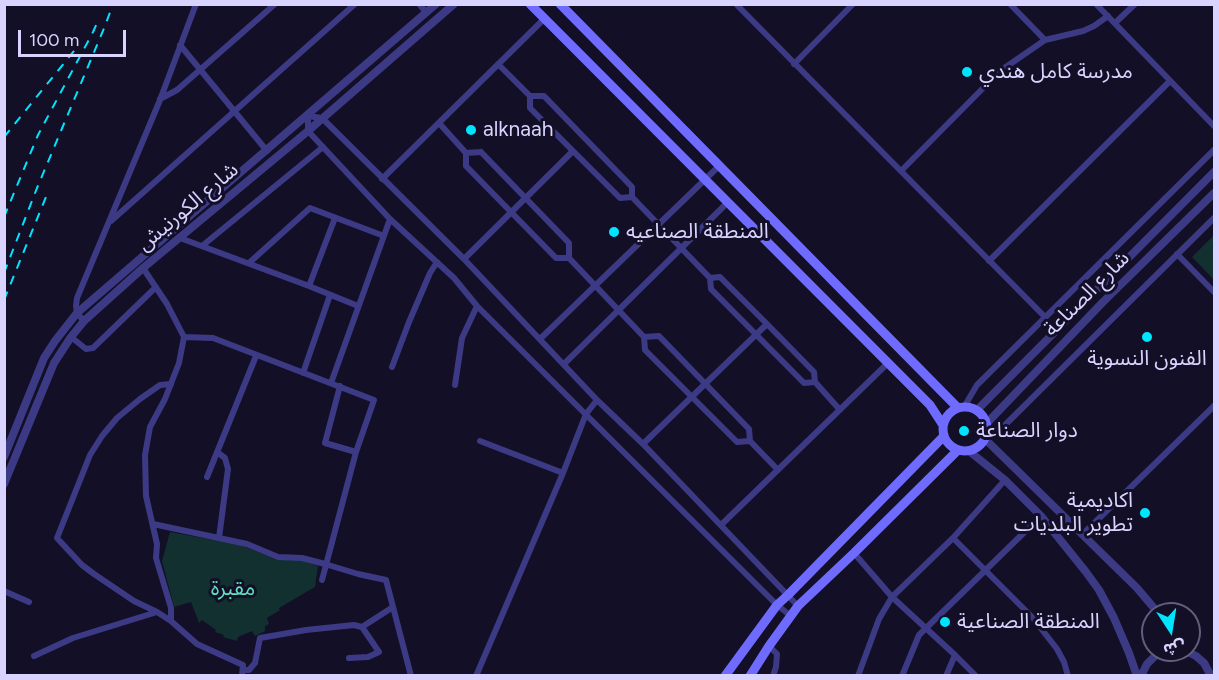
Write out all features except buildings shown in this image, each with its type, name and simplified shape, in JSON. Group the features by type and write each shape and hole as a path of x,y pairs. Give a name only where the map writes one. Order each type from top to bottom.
{"main road":[{"path":"530,4 930,405 943,425 944,436 952,447 969,451 978,447 985,439 987,431 984,418 976,410 961,407 560,4"},
{"path":"943,425 948,414 961,407"},
{"path":"725,675 777,605 944,436"},
{"path":"750,675 798,606 958,450"}],"street":[{"path":"84,321 77,313 77,298 160,100 196,4"},
{"path":"160,100 177,90 275,4"},
{"path":"109,222 355,4"},
{"path":"419,4 427,13"},
{"name":"شارع الكورنيش","path":"4,457 44,358 77,313 436,4"},
{"name":"شارع الكورنيش","path":"4,484 54,363 84,321 143,268 308,131 454,4"},
{"path":"736,4 1045,317"},
{"path":"794,64 853,4"},
{"path":"1010,4 1045,40"},
{"path":"1096,4 1215,126"},
{"path":"1115,23 1135,4"},
{"path":"901,171 1000,71 1045,40 1083,31 1108,16"},
{"path":"382,179 545,18"},
{"path":"180,45 267,151"},
{"path":"498,64 530,96 544,96 632,187 632,198"},
{"path":"989,261 1170,81"},
{"path":"530,96 530,108 620,198 632,198 658,224 710,278 711,289 756,335 804,383 815,382"},
{"path":"791,616 777,605 477,306 454,278 390,219 308,131 308,116 322,118 464,260 798,606"},
{"path":"439,123 466,153 466,166 556,258 568,258 644,337 645,350 737,442 750,441"},
{"path":"202,246 323,147"},
{"path":"961,407 977,385 1215,150"},
{"path":"464,260 573,151"},
{"path":"466,153 480,152 569,243 568,258"},
{"path":"540,339 719,166"},
{"path":"976,410 1215,172"},
{"name":"شارع الصناعة","path":"987,423 1103,302 1215,193"},
{"path":"564,364 728,202"},
{"path":"249,263 310,208 384,236"},
{"path":"309,286 335,218"},
{"path":"1149,602 985,439 1006,424 1215,218"},
{"path":"331,383 390,219"},
{"path":"180,238 358,306"},
{"path":"1177,254 1215,292"},
{"path":"392,367 413,312 437,262"},
{"path":"143,268 167,304 184,336 181,357 171,384 150,427 145,455 146,496 157,544 156,558 171,608 171,621"},
{"path":"710,278 720,277 767,324 814,372 815,382 840,410"},
{"path":"71,337 86,349 93,348 156,287"},
{"path":"303,373 330,295"},
{"path":"455,385 462,338 477,306"},
{"path":"643,444 767,324"},
{"path":"184,336 213,338 374,400 356,452 322,580"},
{"path":"644,337 658,336 749,429 750,441 778,470"},
{"path":"207,477 256,356"},
{"path":"721,525 888,363"},
{"path":"171,384 160,385 134,404 117,418 102,436 90,455 57,538 82,566 171,621 197,644 243,664 247,673 255,663 260,638 306,630 354,625 362,627 380,652 368,657 349,658"},
{"path":"340,386 324,442 356,452"},
{"path":"476,675 586,414 597,400"},
{"path":"1082,535 1215,406"},
{"path":"480,441 563,473"},
{"path":"969,451 1005,480 1041,516 1080,563 1099,590 1139,675"},
{"path":"217,452 225,458 228,469 219,538"},
{"path":"858,675 879,619 892,597 953,538 1005,480"},
{"path":"902,675 919,635 1041,516"},
{"path":"153,524 247,544 278,557 302,558 358,574 386,579 411,675"},
{"path":"953,538 1019,602 1046,635 1060,656 1068,675"},
{"path":"854,553 892,597 976,675"},
{"path":"4,591 29,602"},
{"path":"362,627 393,607"},
{"path":"34,656 73,638 157,612"},
{"path":"769,646 777,654 773,675"},
{"path":"946,675 955,655"},
{"path":"1201,660 1215,670"},
{"path":"1201,660 1211,675"},
{"path":"1139,675 1148,662"}],"green space":[{"path":"1214,235 1214,280 1192,257"},
{"name":"مقبرة","path":"170,532 241,545 277,560 300,560 318,566 315,587 279,608 280,610 267,618 269,624 265,626 265,631 255,636 252,631 238,637 237,641 223,637 224,635 215,632 216,630 202,620 199,623 191,602 174,607 162,561"}],"railway":[{"path":"4,273 113,4"},
{"path":"4,217 38,135 98,21"},
{"path":"4,137 78,46"},
{"path":"4,300 48,192"}],"place":[{"name":"مدرسة كامل هندي","path":"967,72"},
{"name":"alknaah","path":"471,130"},
{"name":"المنطقة الصناعيه","path":"614,232"},
{"name":"الفنون النسوية","path":"1147,337"},
{"name":"دوار الصناعة","path":"964,431"},
{"name":"اكاديمية تطوير البلديات","path":"1145,513"},
{"name":"المنطقة الصناعية","path":"945,622"}]}
